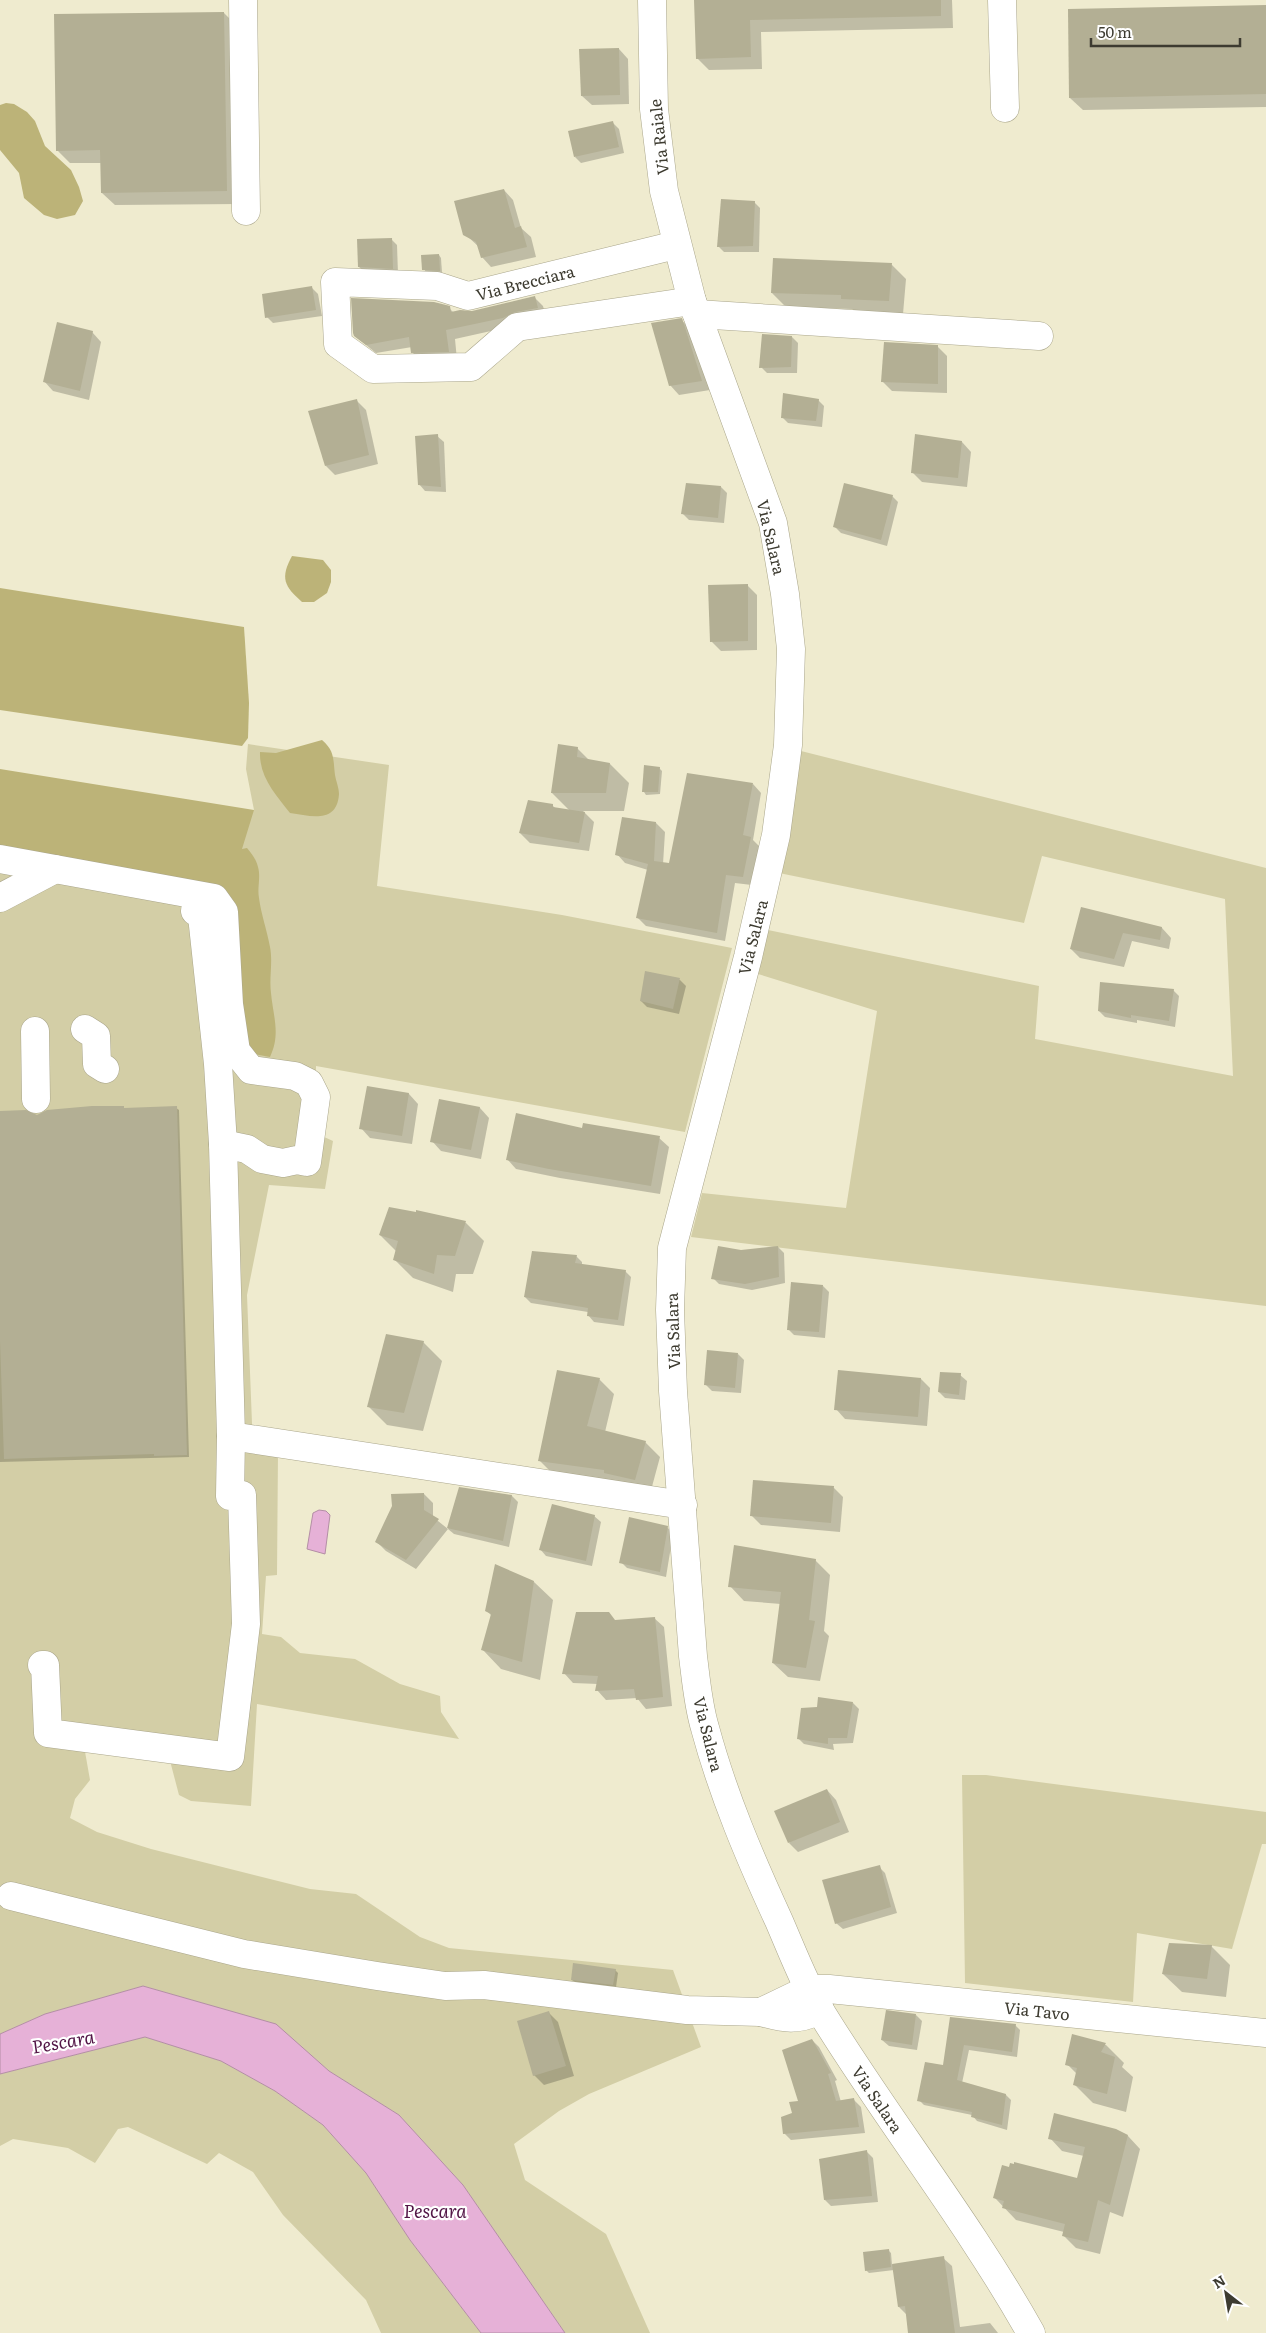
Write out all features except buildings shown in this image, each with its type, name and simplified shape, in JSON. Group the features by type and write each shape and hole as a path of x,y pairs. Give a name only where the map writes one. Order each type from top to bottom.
{"street":[{"path":"243,0 246,211"},
{"name":"Via Raiale","path":"652,0 654,109 664,191 684,272"},
{"path":"1002,0 1005,108"},
{"name":"Via Brecciara","path":"676,245 468,296 437,286 334,282 338,344 373,369 470,367 518,327 694,308"},
{"name":"Via Salara","path":"684,272 694,308 773,523 785,594 790,640 790,704 783,789 763,896 672,1248 670,1310 673,1392 693,1656 704,1726 720,1780 748,1853 814,1999 990,2263 1032,2333"},
{"path":"694,308 1039,336"},
{"path":"0,859 214,898 224,912 229,1004 236,1050 251,1070 294,1076 309,1083 316,1097 307,1162 297,1160 283,1163 262,1158 235,1147"},
{"path":"0,898 55,869"},
{"path":"42,1665 45,1665 48,1733 230,1757 246,1624 242,1495 230,1496 235,1147 218,1064 202,916 195,911"},
{"path":"85,1029 96,1036 97,1064 105,1069"},
{"path":"34,1031 36,1099"},
{"path":"231,1436 683,1505"},
{"path":"484,1985 447,1971 275,1943 32,1886 22,1893 10,1896 244,1954 445,1986 484,1985 687,2010 760,2012 814,1999"},
{"name":"Via Tavo","path":"814,1999 829,1989 1266,2033"}],"shaded area":[{"path":"6,103 14,104 27,112 35,121 45,146 71,170 83,201 75,215 57,219 44,215 24,198 19,173 0,150 0,105"},
{"path":"292,556 323,560 331,570 331,582 327,593 314,602 302,602 288,586 285,576"},
{"path":"0,588 244,627 249,703 248,738 242,746 0,710"},
{"path":"322,740 333,756 339,792 337,804 328,814 322,816 290,813 265,778 260,761 260,752 276,753"},
{"path":"248,744 389,765 377,886 562,915 732,948 685,1132 316,1066 316,1097 322,1136 333,1141 325,1189 269,1185 247,1295 253,1449 278,1452 277,1575 266,1576 262,1634 281,1637 300,1653 355,1659 400,1684 440,1696 441,1712 459,1739 257,1704 251,1806 191,1801 179,1795 169,1757 84,1746 90,1780 75,1799 70,1818 97,1832 151,1849 310,1889 356,1894 420,1937 449,1948 673,1970 701,2047 589,2094 559,2111 514,2144 525,2180 606,2234 650,2333 565,2333 463,2185 399,2115 329,2071 275,2024 143,1986 45,2014 0,2034 0,859 254,810 246,769"},
{"path":"801,751 1266,868 1266,1306 691,1237 702,1193 846,1208 877,1011 758,974 768,930 1039,986 1035,1039 1233,1076 1225,899 1042,856 1024,923 779,873"},
{"path":"0,769 254,810 242,849 247,848 254,857 258,867 259,898 271,953 271,987 276,1033 270,1057 249,1053 242,1031 233,910 0,859"},
{"path":"962,1775 986,1775 1266,1812 1266,1844 1262,1844 1232,1949 1137,1933 1133,2002 965,1983"},
{"path":"145,2037 221,2061 275,2091 323,2125 366,2173 410,2240 481,2333 381,2333 366,2300 283,2215 253,2172 219,2153 207,2164 128,2127 118,2129 95,2163 68,2148 13,2139 0,2146 0,2074"}],"water":[{"path":"319,1510 326,1511 330,1515 325,1554 307,1549 313,1513"},
{"name":"Pescara","path":"143,1986 276,2024 329,2071 399,2115 463,2185 565,2333 481,2333 410,2240 366,2173 323,2125 275,2091 221,2061 145,2037 0,2074 0,2034 45,2014"}]}
